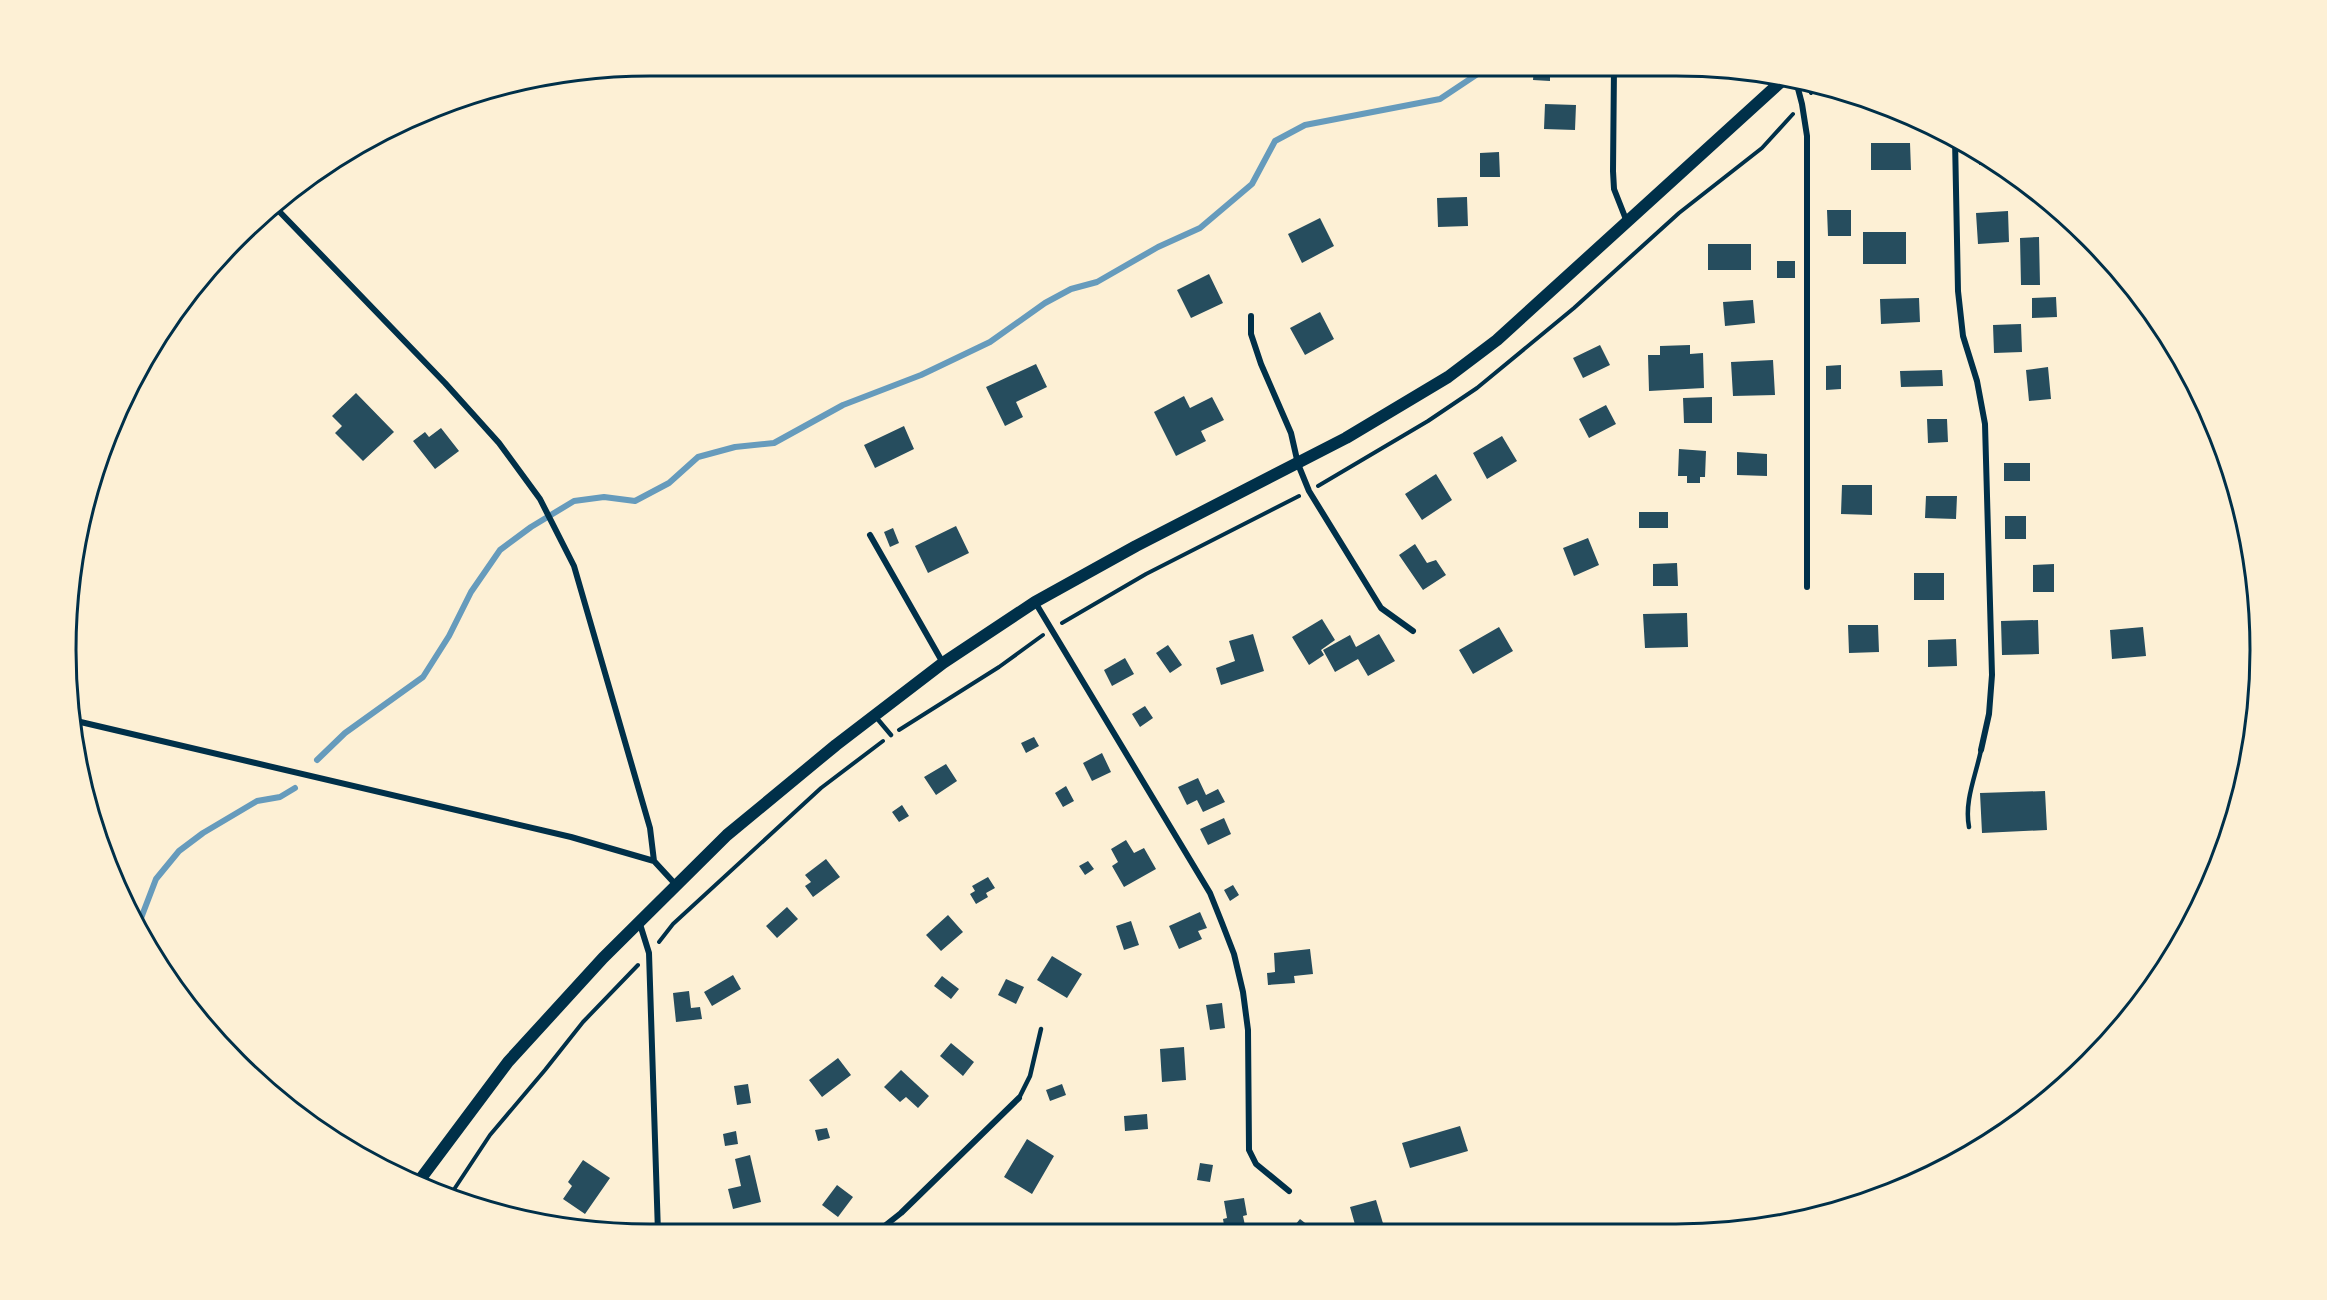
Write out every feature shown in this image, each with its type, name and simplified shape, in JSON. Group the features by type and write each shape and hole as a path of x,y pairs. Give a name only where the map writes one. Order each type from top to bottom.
{"main road":[{"path":"423,1176 508,1062 639,920 677,886 727,835 943,663 1035,602 1136,546 1346,438 1448,377 1497,340 1777,86"}],"street":[{"path":"1614,76 1612,171 1614,189 1627,223"},
{"path":"1798,90 1807,136 1807,587"},
{"path":"1955,148 1958,291 1964,336 1977,381 1985,424 1992,675 1989,714 1982,750"},
{"path":"280,212 446,383 499,443 543,505 574,566 650,828 654,861"},
{"path":"1251,316 1251,334 1261,364 1291,433 1298,464 1309,491 1382,608 1413,632"},
{"path":"870,535 943,663"},
{"path":"1035,602 1210,893 1234,954 1243,993 1248,1030 1249,1150 1256,1164 1289,1191"},
{"path":"81,722 571,837 654,861 677,886"},
{"path":"639,920 649,953 658,1224"},
{"path":"887,1224 1018,1098"}],"lane":[{"path":"875,716 891,735"},
{"path":"1969,827 1966,816 1968,802 1982,750"},
{"path":"1018,1098 1030,1076 1041,1029"}],"path":[{"path":"454,1189 490,1135 583,1022 649,953 673,924 821,788 867,751 999,667 1053,629 1146,574 1309,491 1428,421 1477,388 1582,300 1679,213 1762,148 1811,93"}],"building":[{"path":"1533,76 1550,76 1550,81 1533,80"},
{"path":"1545,104 1576,105 1575,130 1544,129"},
{"path":"1871,143 1910,143 1911,170 1871,170"},
{"path":"1499,152 1500,177 1480,177 1480,153"},
{"path":"1467,197 1468,226 1438,227 1437,198"},
{"path":"1827,210 1851,210 1851,236 1828,236"},
{"path":"2008,211 2009,242 1978,244 1976,213"},
{"path":"1320,218 1334,246 1302,263 1288,234"},
{"path":"1863,232 1906,232 1906,264 1863,264"},
{"path":"2039,237 2040,285 2021,285 2020,238"},
{"path":"1708,244 1751,244 1751,270 1708,270"},
{"path":"1777,261 1795,261 1795,278 1777,278"},
{"path":"1209,274 1223,303 1191,318 1177,290"},
{"path":"2056,297 2057,317 2032,318 2032,298"},
{"path":"1919,298 1920,322 1881,324 1880,299"},
{"path":"1753,300 1755,323 1725,326 1723,302"},
{"path":"1320,312 1334,339 1305,355 1290,328"},
{"path":"2021,324 2022,352 1994,353 1993,325"},
{"path":"1600,345 1610,365 1583,378 1573,358"},
{"path":"1690,345 1690,354 1703,353 1704,388 1649,391 1648,355 1660,355 1660,346"},
{"path":"1773,360 1775,395 1733,396 1731,362"},
{"path":"1036,364 1047,387 1016,402 1023,417 1005,426 986,387"},
{"path":"1841,365 1841,389 1826,390 1826,366"},
{"path":"2048,367 2051,399 2029,401 2026,370"},
{"path":"1942,370 1943,386 1901,387 1900,371"},
{"path":"356,393 394,432 363,461 335,433 342,426 332,416"},
{"path":"1184,396 1190,408 1212,397 1224,420 1201,431 1206,441 1176,456 1154,412"},
{"path":"1712,397 1712,423 1684,423 1683,398"},
{"path":"1606,405 1616,424 1589,438 1579,419"},
{"path":"1927,419 1947,419 1948,442 1928,443"},
{"path":"904,426 914,449 875,468 864,445"},
{"path":"441,428 459,451 435,469 413,441 425,432 429,437"},
{"path":"1502,436 1517,461 1487,479 1473,453"},
{"path":"1679,449 1706,451 1705,477 1700,477 1700,483 1687,483 1687,476 1678,476"},
{"path":"1737,452 1767,454 1767,476 1737,475"},
{"path":"2004,463 2030,463 2030,481 2004,481"},
{"path":"1436,474 1452,500 1422,520 1405,494"},
{"path":"1842,485 1872,485 1872,515 1841,514"},
{"path":"1926,496 1957,496 1956,519 1925,518"},
{"path":"1639,512 1668,512 1668,528 1639,528"},
{"path":"2005,516 2026,516 2026,539 2005,539"},
{"path":"956,526 969,553 928,573 915,546"},
{"path":"893,528 899,543 890,547 884,532"},
{"path":"1588,538 1599,565 1574,576 1563,548"},
{"path":"1415,544 1427,563 1436,560 1446,575 1423,590 1399,555"},
{"path":"1677,563 1678,586 1653,586 1653,564"},
{"path":"2054,564 2054,592 2033,592 2033,565"},
{"path":"1914,573 1944,573 1944,600 1914,600"},
{"path":"1687,613 1688,647 1645,648 1643,614"},
{"path":"1322,619 1335,640 1321,650 1324,655 1309,665 1292,637"},
{"path":"2038,620 2039,654 2002,655 2001,621"},
{"path":"1848,625 1878,625 1879,652 1849,653"},
{"path":"1499,627 1513,651 1473,674 1459,650"},
{"path":"2143,627 2146,656 2112,659 2110,630"},
{"path":"1253,634 1264,671 1221,685 1216,668 1235,661 1229,641"},
{"path":"1379,634 1395,661 1368,676 1358,659 1335,672 1323,650 1350,635 1356,647"},
{"path":"1956,639 1957,666 1928,667 1928,640"},
{"path":"1168,645 1182,665 1170,673 1156,653"},
{"path":"1125,658 1134,674 1112,686 1104,670"},
{"path":"1145,706 1153,718 1140,727 1132,714"},
{"path":"1034,737 1039,746 1026,753 1021,743"},
{"path":"1102,753 1111,772 1092,781 1083,763"},
{"path":"946,764 957,781 936,795 924,777"},
{"path":"1198,778 1206,795 1218,789 1225,802 1203,812 1197,800 1187,805 1178,787"},
{"path":"1066,786 1074,801 1063,807 1055,793"},
{"path":"2045,791 2047,830 1982,833 1980,793"},
{"path":"902,805 909,816 899,822 892,812"},
{"path":"1224,818 1231,834 1208,845 1200,829"},
{"path":"1126,840 1134,853 1144,848 1156,869 1124,887 1112,866 1118,862 1111,849"},
{"path":"826,859 840,877 813,897 805,886 811,882 805,875"},
{"path":"1088,861 1094,869 1085,875 1079,866"},
{"path":"988,877 995,888 986,893 988,897 976,904 970,894 975,891 972,886"},
{"path":"1233,885 1239,895 1230,901 1224,890"},
{"path":"787,907 798,919 777,938 766,926"},
{"path":"1200,912 1207,928 1198,931 1202,939 1179,949 1169,926"},
{"path":"948,915 963,932 941,951 926,935"},
{"path":"1131,921 1139,945 1124,950 1116,926"},
{"path":"1310,949 1313,974 1294,976 1295,983 1268,985 1267,973 1275,972 1274,953"},
{"path":"1052,956 1082,974 1067,998 1037,980"},
{"path":"733,975 741,989 712,1006 704,992"},
{"path":"942,976 959,989 951,999 934,986"},
{"path":"1006,979 1024,987 1016,1004 998,995"},
{"path":"689,991 691,1008 700,1007 702,1019 676,1022 673,993"},
{"path":"1222,1003 1225,1028 1210,1030 1206,1005"},
{"path":"951,1043 974,1062 963,1076 940,1056"},
{"path":"1184,1047 1186,1080 1162,1082 1160,1049"},
{"path":"838,1058 851,1075 822,1097 809,1080"},
{"path":"901,1070 929,1096 918,1108 906,1097 900,1102 884,1087"},
{"path":"748,1084 751,1103 737,1105 734,1086"},
{"path":"1062,1084 1066,1095 1050,1101 1046,1090"},
{"path":"1147,1114 1148,1129 1125,1131 1124,1116"},
{"path":"1460,1126 1468,1151 1410,1168 1402,1143"},
{"path":"827,1128 830,1138 818,1141 815,1130"},
{"path":"736,1131 738,1144 725,1146 723,1134"},
{"path":"1027,1139 1054,1156 1032,1194 1004,1177"},
{"path":"750,1155 761,1202 733,1209 728,1189 741,1186 735,1159"},
{"path":"583,1160 610,1178 585,1214 563,1199 572,1186 568,1182"},
{"path":"1200,1163 1213,1165 1210,1182 1197,1180"},
{"path":"837,1185 853,1197 838,1217 822,1205"},
{"path":"1244,1198 1247,1215 1243,1216 1245,1224 1224,1224 1223,1219 1227,1218 1224,1201"},
{"path":"1376,1200 1383,1224 1355,1224 1350,1207"},
{"path":"1300,1219 1306,1224 1296,1224"}],"waterway":[{"path":"317,760 345,733 423,677 449,636 471,592 500,550 531,527 574,501 604,497 635,501 669,483 698,457 735,447 774,443 843,405 921,375 990,342 1045,303 1071,289 1097,282 1158,247 1200,228 1252,184 1275,141 1305,125 1440,99 1474,76"},
{"path":"142,916 156,879 179,851 203,833 257,801 280,797 295,788"}]}
